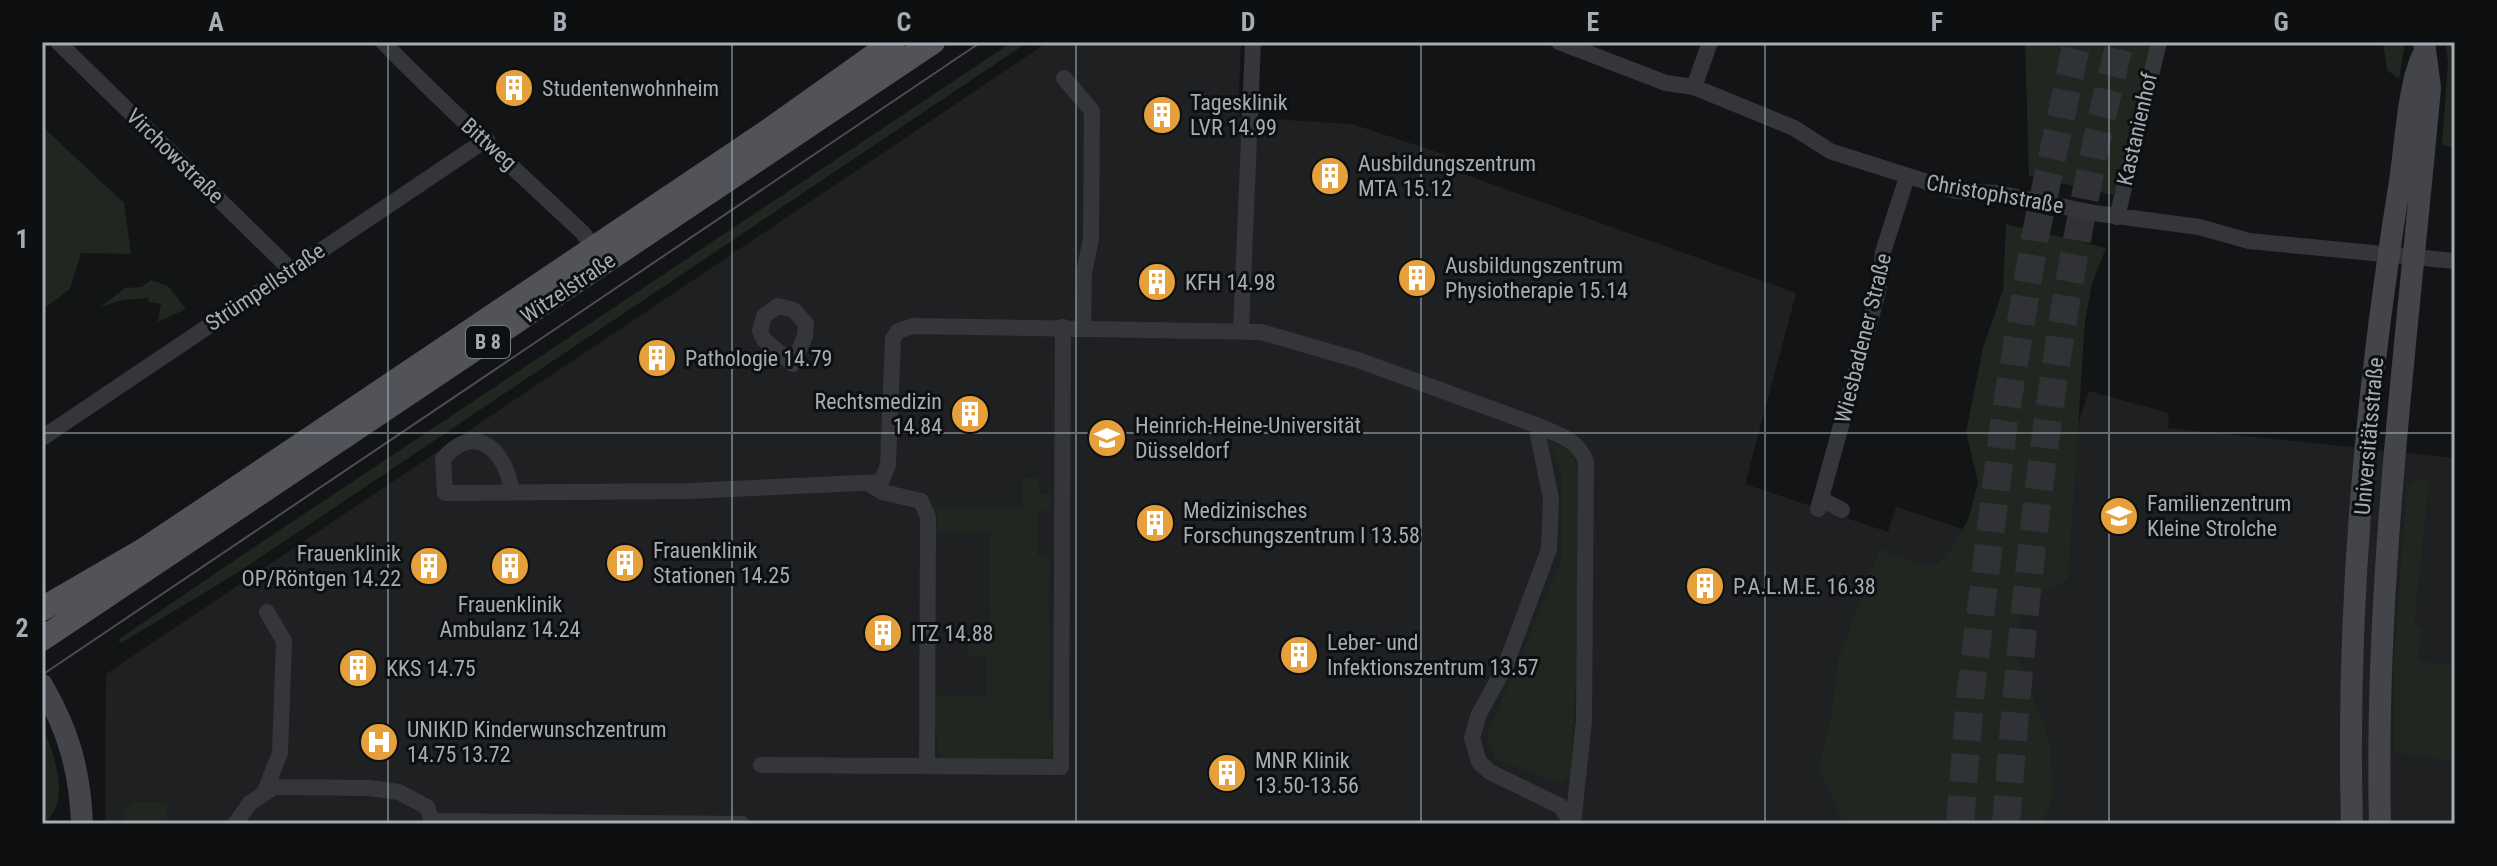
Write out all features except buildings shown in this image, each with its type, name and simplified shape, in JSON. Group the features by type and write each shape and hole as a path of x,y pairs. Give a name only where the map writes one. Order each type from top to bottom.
{"main road":[{"name":"Witzelstraße","path":"42,609 142,551 594,248 893,42"},
{"name":"Witzelstraße","path":"42,639 933,42"}],"street":[{"name":"Virchowstraße","path":"58,42 291,270"},
{"name":"Bittweg","path":"383,42 434,96 487,139 583,233 594,248"},
{"path":"1241,329 1253,42"},
{"name":"Christophstraße","path":"1559,42 1666,83 1694,87 1794,128 1830,151 1956,191 1997,193 2117,217 2199,227 2249,241 2455,261"},
{"path":"1694,87 1710,42"},
{"name":"Kastanienhof","path":"2117,217 2159,42"},
{"name":"Universitätsstraße","path":"2352,824 2349,722 2364,478 2388,254 2416,76 2424,47"},
{"name":"Universitätsstraße","path":"2380,824 2380,734 2392,465 2430,88 2424,47"},
{"path":"1064,78 1092,111 1091,239 1084,272 1083,327"},
{"name":"Strümpellstraße","path":"43,436 487,139"},
{"name":"Wiesbadener Straße","path":"1842,510 1820,504 1878,292 1883,252 1907,177"},
{"path":"512,492 510,481 491,446 482,440 472,439 450,451 443,459 445,493 512,492 871,485 881,482 888,465 891,351 898,331 913,326 1241,329 1358,360 1536,425 1573,442 1583,451 1586,462 1584,721 1573,824"},
{"path":"761,765 1061,767 1063,327"},
{"path":"1536,425 1551,499 1549,549 1505,667 1479,714 1472,738 1479,762 1490,772 1560,806 1573,824"},
{"path":"871,485 882,492 921,501 928,517 927,765"},
{"path":"265,791 280,753 284,641 267,612"},
{"path":"42,685 74,754 81,785 82,824"},
{"path":"235,824 250,803 274,787 369,788 399,792 419,800 433,822 742,824"}],"shaded area":[{"path":"1012,42 1028,42 237,573 121,643 118,640 220,570"},
{"name":"Heinrich-Heine-Universität Düsseldorf","path":"1048,42 1241,42 1238,117 1352,124 1446,155 1441,166 1796,293 1745,484 1888,532 1896,507 1971,532 2040,535 2089,391 2169,413 2168,428 2455,458 2455,824 105,824 106,674"},
{"path":"2025,42 2152,42 2120,181 2113,195 2029,176"},
{"path":"2383,42 2405,42 2399,79 2387,70"},
{"path":"2445,42 2455,42 2455,148 2442,145 2448,62"},
{"path":"42,126 124,203 131,254 81,253 70,289 42,310"},
{"path":"2006,224 2106,248 2092,283 2085,321 2068,579 2028,600 2017,628 2017,655 2050,743 2053,795 2043,824 1844,824 1819,768 1832,711 1838,660 1880,549 1920,565 1936,565 1951,549 1968,520 1978,482 1966,432 1983,348 2003,290"},
{"path":"151,280 168,286 186,309 158,322 161,304 149,302 148,298 123,300 100,307 125,288 142,287"},
{"path":"1549,442 1569,451 1577,466 1579,481 1576,674 1570,777 1562,784 1495,759 1487,735 1561,562 1561,473"},
{"path":"1022,478 1039,478 1039,494 1051,494 1051,510 1038,511 1037,556 1050,557 1049,721 1056,722 1054,750 1044,761 945,762 937,749 936,696 987,696 987,656 968,655 968,631 990,631 989,533 937,532 937,511 940,508 1022,508"},
{"path":"2415,480 2429,480 2414,626 2422,627 2418,661 2455,665 2455,761 2394,752 2394,659 2407,485"},
{"path":"42,724 55,762 59,791 52,815 42,824"},
{"path":"133,802 167,802 167,824 122,824 123,812"}],"tunnel":[{"path":"1960,824 1970,698 2004,422 2035,237 2077,42"},
{"path":"2006,824 2023,628 2046,430 2078,234 2120,42"}],"tram line":[{"path":"42,675 981,42"}],"place":[{"name":"Studentenwohnheim","path":"514,88"},
{"name":"Tagesklinik LVR 14.99","path":"1162,115"},
{"name":"Ausbildungszentrum MTA 15.12","path":"1330,176"},
{"name":"Ausbildungszentrum Physiotherapie 15.14","path":"1417,278"},
{"name":"KFH 14.98","path":"1157,282"},
{"name":"Pathologie 14.79","path":"657,358"},
{"name":"Rechtsmedizin 14.84","path":"970,414"},
{"name":"Heinrich-Heine-Universität Düsseldorf","path":"1107,438"},
{"name":"Familienzentrum Kleine Strolche","path":"2119,516"},
{"name":"Medizinisches Forschungszentrum I 13.58","path":"1155,523"},
{"name":"Frauenklinik Stationen 14.25","path":"625,563"},
{"name":"Frauenklinik OP/Röntgen 14.22","path":"429,566"},
{"name":"Frauenklinik Ambulanz 14.24","path":"510,566"},
{"name":"P.A.L.M.E. 16.38","path":"1705,586"},
{"name":"ITZ 14.88","path":"883,633"},
{"name":"Leber- und Infektionszentrum 13.57","path":"1299,655"},
{"name":"KKS 14.75","path":"358,668"},
{"name":"UNIKID Kinderwunschzentrum 14.75 13.72","path":"379,742"},
{"name":"MNR Klinik 13.50-13.56","path":"1227,773"}]}
